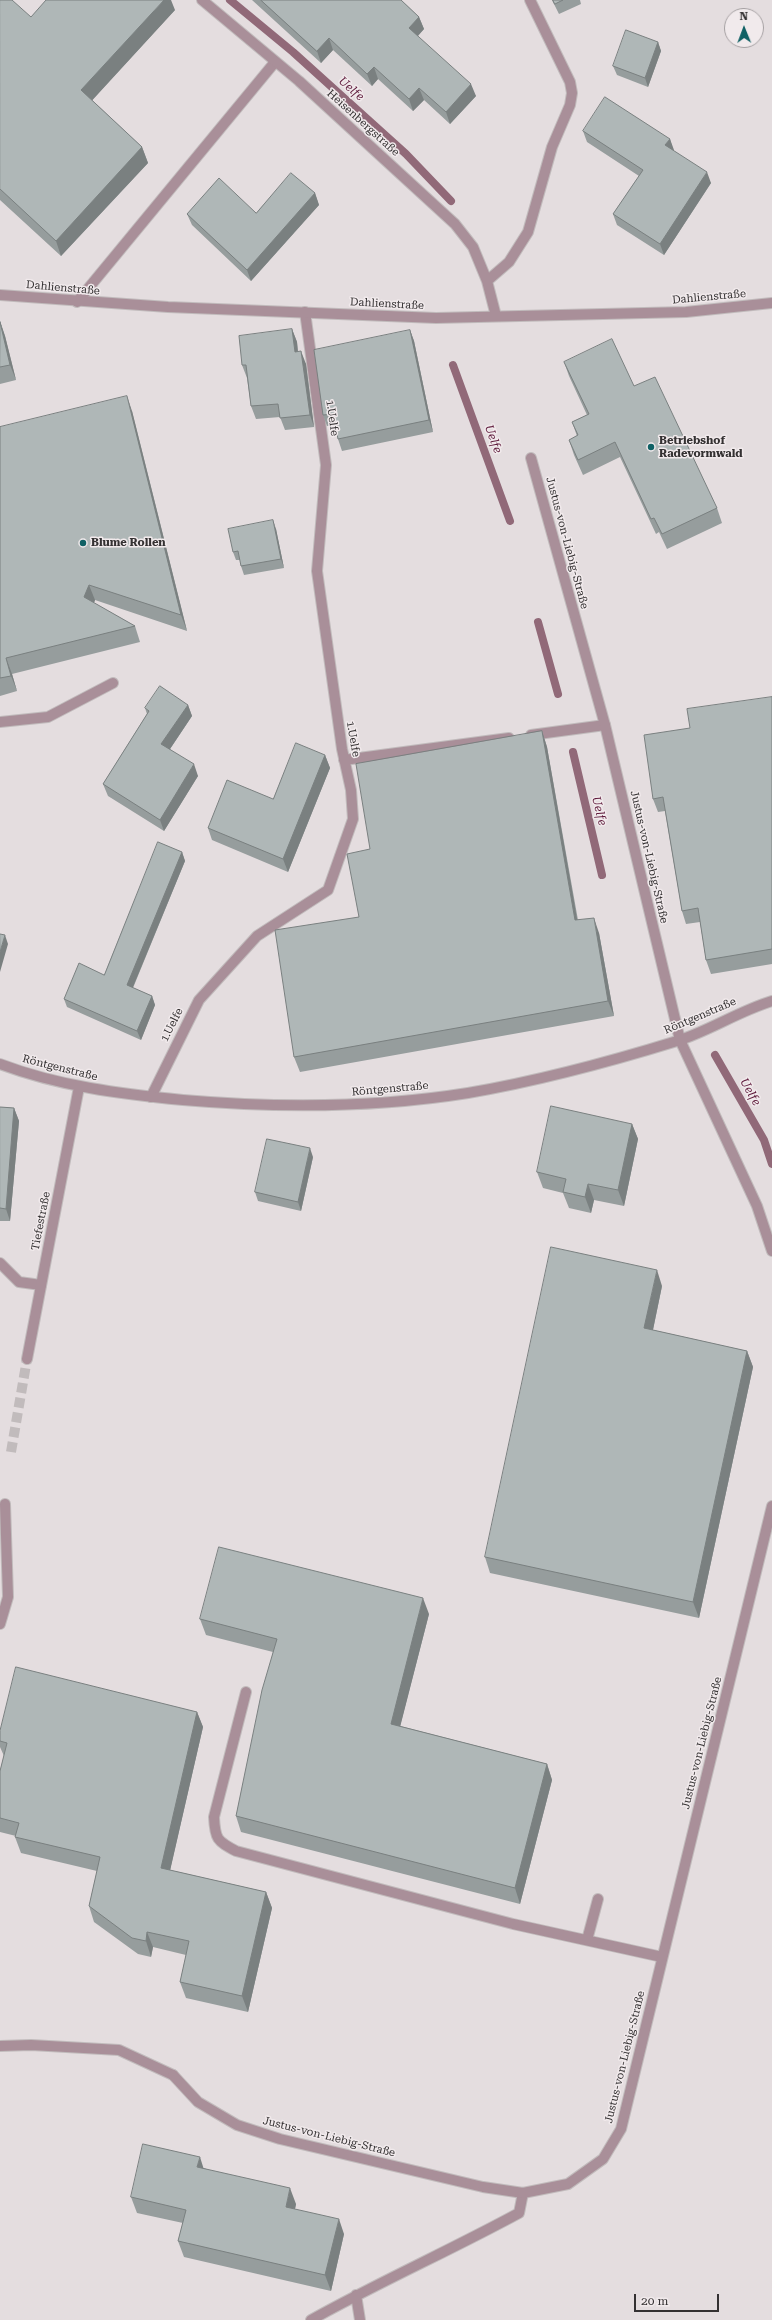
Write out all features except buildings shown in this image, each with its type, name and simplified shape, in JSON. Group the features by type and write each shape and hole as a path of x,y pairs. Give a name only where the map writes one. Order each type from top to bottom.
{"street":[{"name":"Heisenbergstraße","path":"202,0 275,62 455,224 473,247 487,281 496,316"},
{"path":"487,281 509,262 528,232 552,147 570,105 572,93 570,82 530,0"},
{"path":"77,302 275,62"},
{"name":"Dahlienstraße","path":"0,295 77,302 436,318 686,312 772,302"},
{"name":"1.Uelfe","path":"151,1097 199,1000 257,936 328,890 353,819 351,790 344,760 317,571 326,465 305,312"},
{"name":"Justus-von-Liebig-Straße","path":"531,458 605,725 680,1040 758,1206 772,1251"},
{"path":"0,722 48,717 113,683"},
{"path":"344,760 605,725"},
{"name":"Röntgenstraße","path":"0,1064 79,1087 151,1097 267,1104 346,1105 408,1100 468,1093 526,1081 680,1040 748,1009 772,1001"},
{"name":"Tiefestraße","path":"27,1359 79,1087"},
{"path":"0,1263 20,1282 42,1285"},
{"path":"0,1624 8,1597 5,1504"},
{"name":"Justus-von-Liebig-Straße","path":"0,2046 31,2045 119,2050 173,2075 198,2102 236,2125 280,2139 482,2187 523,2193 568,2184 603,2159 621,2129 772,1506"},
{"path":"246,1692 214,1817 214,1833 220,1842 236,1851 513,1924 662,1957"},
{"path":"587,1940 598,1899"},
{"path":"311,2320 356,2295 450,2250 519,2212 523,2193"},
{"path":"356,2295 360,2320"}],"waterway":[{"name":"Uelfe","path":"230,0 293,52 406,154 451,201"},
{"name":"Uelfe","path":"453,365 510,521"},
{"name":"Uelfe","path":"538,622 558,694"},
{"name":"Uelfe","path":"573,752 602,875"},
{"name":"Uelfe","path":"715,1055 764,1140 772,1164"}],"tunnel":[{"path":"11,1452 27,1359"}],"place":[{"name":"Betriebshof Radevormwald","path":"651,447"},
{"name":"Blume Rollen","path":"83,543"}]}
